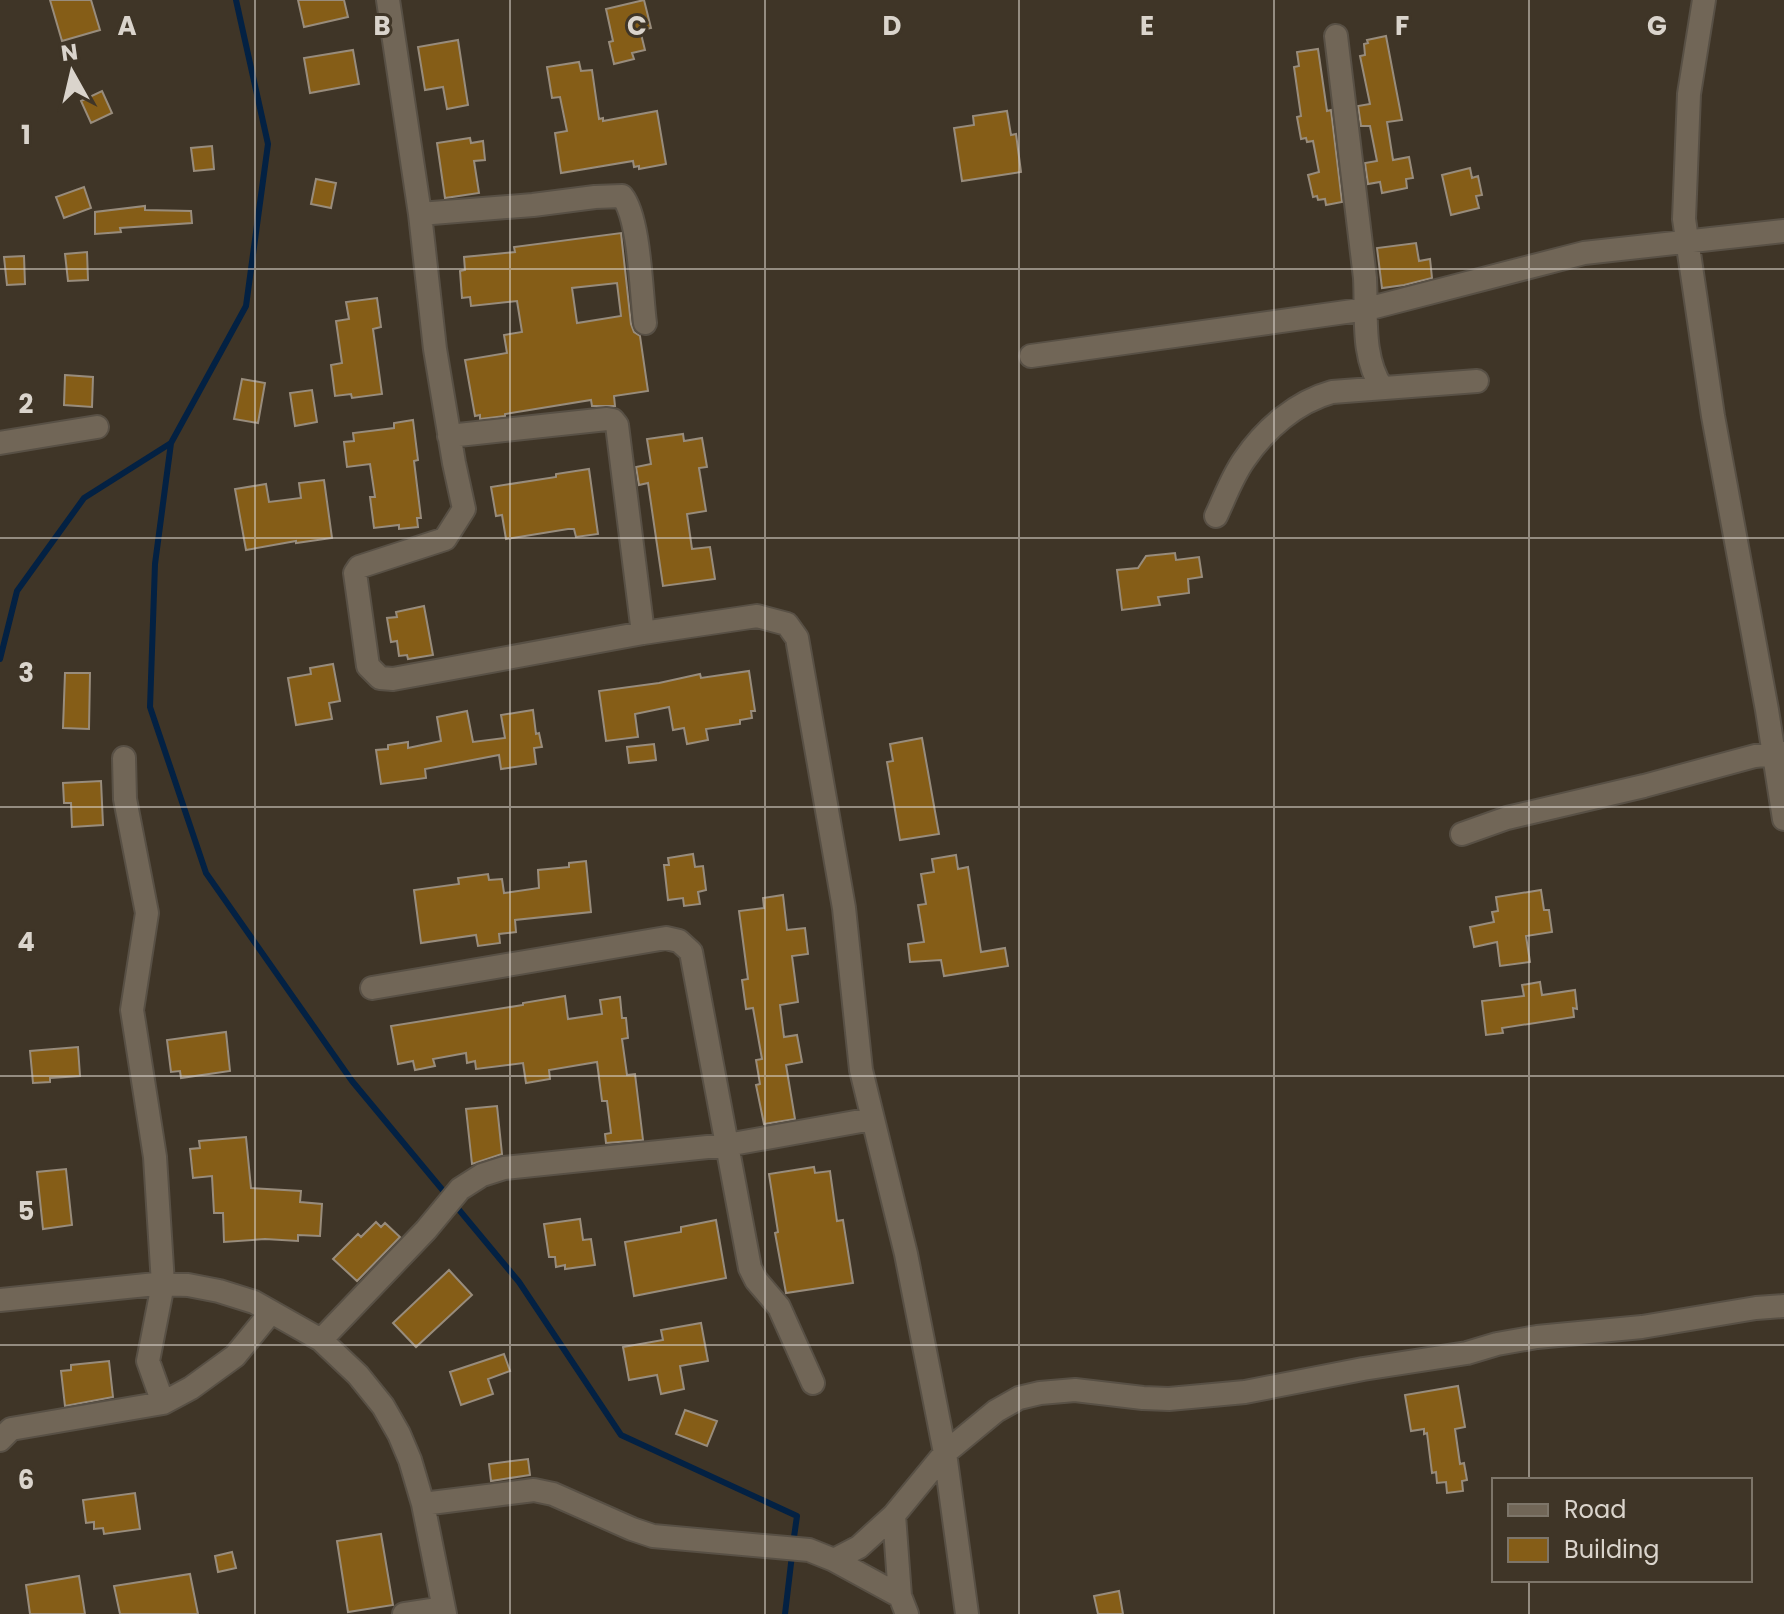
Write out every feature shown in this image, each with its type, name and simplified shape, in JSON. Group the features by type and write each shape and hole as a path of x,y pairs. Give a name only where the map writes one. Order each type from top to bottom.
{"street":[{"path":"388,0 420,214 435,349 464,509 445,539 359,567 355,573 368,666 380,678 393,679 643,633 757,616 787,624 797,638 844,908 861,1070 906,1254 945,1453 967,1614"},
{"path":"1704,0 1689,94 1684,219 1713,416 1779,754 1784,819"},
{"path":"1336,36 1360,238 1366,327 1372,369 1382,388"},
{"path":"420,214 622,196 631,216 639,254 645,323"},
{"path":"1031,356 1367,309 1584,253 1784,231"},
{"path":"1216,516 1242,462 1255,444 1293,409 1313,397 1332,392 1477,381"},
{"path":"449,436 613,420 617,425 643,633"},
{"path":"0,443 97,427"},
{"path":"1462,834 1507,818 1755,756 1779,754"},
{"path":"124,758 125,799 147,913 132,1010 155,1157 163,1284 148,1361 163,1403"},
{"path":"372,988 666,938 679,941 691,952 750,1268 779,1307 813,1383"},
{"path":"321,1340 426,1230 460,1189 482,1175 504,1168 727,1145 872,1119"},
{"path":"0,1300 163,1284 188,1285 254,1302 321,1340 358,1375 383,1406 410,1460 423,1504 444,1611 404,1614"},
{"path":"834,1560 859,1547 894,1515 945,1453 996,1411 1019,1398 1075,1390 1169,1399 1245,1392 1467,1353 1537,1337 1642,1327 1784,1306"},
{"path":"0,1440 11,1429 163,1403 191,1388 235,1356 271,1312"},
{"path":"423,1504 534,1490 553,1494 653,1536 809,1550 834,1560 903,1605"},
{"path":"894,1515 903,1605"}],"building":[{"path":"50,0 91,0 100,30 62,41"},
{"path":"298,0 344,0 348,17 304,27"},
{"path":"644,0 651,28 640,30 645,50 632,53 634,59 614,64 606,9"},
{"path":"1386,36 1402,120 1387,122 1393,160 1409,157 1413,178 1406,179 1407,188 1382,193 1380,182 1368,184 1365,163 1377,161 1370,126 1361,126 1358,106 1370,104 1360,56 1365,55 1364,44 1368,43 1367,40"},
{"path":"458,40 468,105 447,109 443,87 425,90 418,47"},
{"path":"1318,49 1327,111 1331,110 1342,202 1326,205 1325,199 1313,197 1308,175 1319,172 1313,141 1301,139 1294,67 1299,66 1297,52"},
{"path":"353,50 359,84 310,93 304,58"},
{"path":"579,62 581,71 592,70 599,119 603,118 603,121 657,111 666,164 639,169 639,166 634,167 633,161 561,173 555,133 567,131 560,97 552,98 547,67"},
{"path":"102,91 112,113 91,123 81,101"},
{"path":"1007,111 1011,135 1016,134 1021,172 962,181 954,128 974,125 973,116"},
{"path":"470,138 471,143 483,141 485,160 474,161 479,193 445,198 437,143"},
{"path":"212,146 214,169 194,171 191,148"},
{"path":"1470,168 1472,178 1478,176 1482,195 1476,196 1479,208 1451,215 1442,175"},
{"path":"316,179 336,183 331,208 311,204"},
{"path":"84,187 91,208 64,218 56,197"},
{"path":"145,206 145,210 191,211 192,223 120,228 121,232 95,234 95,212"},
{"path":"621,233 631,324 640,336 648,391 614,396 615,406 592,406 591,400 505,416 480,419 480,415 475,416 465,360 507,353 504,335 522,332 517,301 471,306 470,297 462,298 460,271 465,270 464,257 515,252 514,247","holes":["617,283 621,316 577,323 572,288"]},
{"path":"1416,243 1419,261 1430,259 1432,278 1382,288 1377,248"},
{"path":"87,252 88,280 68,281 65,254"},
{"path":"24,256 25,284 7,285 4,257"},
{"path":"377,298 381,327 373,329 382,394 352,398 351,394 335,396 331,365 342,363 336,321 349,319 346,302"},
{"path":"65,375 93,377 92,407 64,405"},
{"path":"242,379 265,383 258,423 234,419"},
{"path":"312,390 317,422 295,426 290,393"},
{"path":"413,420 421,518 417,518 418,527 399,529 399,525 374,528 370,497 375,497 370,464 347,467 344,442 354,441 353,433 394,428 394,423"},
{"path":"683,434 684,441 702,438 707,467 699,468 706,511 687,514 692,549 710,547 715,579 663,586 648,483 639,485 636,467 651,464 647,439"},
{"path":"589,469 598,534 576,537 574,529 568,529 506,539 502,515 496,516 491,487"},
{"path":"324,480 332,538 246,550 235,489 266,484 269,502 301,498 299,483"},
{"path":"1175,553 1176,560 1199,557 1202,577 1188,579 1189,593 1158,597 1160,605 1122,610 1117,570 1138,568 1146,556"},
{"path":"424,606 433,655 408,659 407,655 399,656 397,641 391,642 387,618 397,617 396,612"},
{"path":"333,664 340,701 329,703 332,719 296,725 288,678 311,674 310,668"},
{"path":"749,671 755,711 751,711 752,718 740,720 740,724 706,729 708,740 687,744 684,728 673,730 669,707 635,714 638,737 606,741 599,691 700,674 701,678"},
{"path":"65,673 90,673 89,729 63,728"},
{"path":"533,710 536,734 539,733 542,747 534,748 536,764 501,769 499,755 425,769 426,778 381,784 376,750 408,742 408,748 441,741 437,717 467,711 473,742 505,738 501,715"},
{"path":"922,738 939,834 900,840 887,762 893,761 890,744"},
{"path":"654,744 656,760 629,763 627,747"},
{"path":"101,781 103,825 72,827 71,803 64,803 63,783"},
{"path":"693,854 695,867 703,866 706,890 698,892 700,904 684,906 683,898 668,900 664,865 669,865 668,858"},
{"path":"956,855 958,869 968,867 981,952 1005,948 1008,966 944,976 941,960 910,962 908,944 924,942 918,905 926,904 921,874 934,872 932,859"},
{"path":"586,861 591,912 515,920 516,932 499,934 500,943 478,946 476,935 421,943 414,890 459,884 458,878 488,874 489,880 502,879 504,893 539,888 538,870 569,867 569,863"},
{"path":"1541,890 1544,910 1549,910 1552,932 1526,936 1530,962 1500,966 1497,942 1474,947 1470,927 1494,922 1492,912 1498,911 1496,897"},
{"path":"783,895 787,930 805,928 808,954 792,956 798,1002 780,1005 784,1037 797,1035 802,1062 786,1065 795,1119 764,1124 756,1085 760,1084 756,1060 762,1059 753,1008 746,1009 742,980 748,979 739,911 764,908 763,898"},
{"path":"1540,982 1542,995 1575,990 1577,1009 1573,1008 1574,1017 1502,1028 1503,1033 1486,1035 1482,1001 1524,996 1522,985"},
{"path":"565,996 568,1019 602,1014 600,1000 620,997 628,1038 622,1039 627,1075 635,1074 643,1140 606,1143 605,1134 611,1133 607,1101 602,1101 597,1062 549,1070 550,1079 526,1083 523,1063 476,1069 475,1061 467,1063 466,1053 433,1059 435,1066 415,1070 413,1061 398,1064 391,1026"},
{"path":"226,1032 230,1071 181,1078 180,1071 171,1072 167,1040"},
{"path":"78,1047 80,1076 50,1078 50,1082 33,1083 30,1051"},
{"path":"497,1106 502,1154 472,1164 466,1109"},
{"path":"246,1137 251,1188 301,1191 300,1202 322,1204 320,1236 298,1235 298,1241 265,1239 224,1242 223,1213 214,1213 212,1176 193,1178 190,1149 200,1148 199,1141"},
{"path":"814,1167 815,1173 830,1171 837,1221 843,1220 853,1283 786,1293 775,1233 778,1232 769,1174"},
{"path":"66,1169 72,1225 43,1229 37,1172"},
{"path":"580,1219 583,1240 591,1239 595,1265 565,1269 565,1265 556,1267 555,1257 549,1257 544,1224"},
{"path":"716,1220 726,1278 634,1296 625,1242 681,1232 681,1227"},
{"path":"376,1222 381,1227 385,1223 400,1237 357,1281 333,1259 358,1234 361,1237"},
{"path":"449,1270 472,1295 416,1347 393,1323"},
{"path":"701,1323 708,1361 680,1366 684,1389 661,1394 657,1375 629,1380 623,1347 663,1340 661,1330"},
{"path":"504,1354 510,1371 488,1379 493,1394 461,1405 450,1372"},
{"path":"109,1361 113,1397 65,1406 61,1371 71,1370 71,1365"},
{"path":"1458,1386 1465,1427 1455,1429 1460,1464 1464,1463 1467,1480 1462,1481 1463,1491 1447,1493 1446,1482 1437,1483 1436,1472 1432,1473 1427,1433 1424,1434 1424,1429 1411,1431 1405,1395"},
{"path":"685,1410 717,1421 707,1446 676,1434"},
{"path":"528,1459 530,1475 491,1481 489,1464"},
{"path":"135,1493 140,1529 104,1534 103,1528 94,1529 94,1522 86,1523 83,1500"},
{"path":"381,1534 393,1605 348,1612 337,1541"},
{"path":"232,1552 236,1568 218,1572 215,1556"},
{"path":"190,1574 198,1614 120,1614 114,1586"},
{"path":"79,1576 85,1614 30,1614 26,1585"},
{"path":"1119,1591 1123,1614 1098,1614 1094,1596"}],"waterway":[{"path":"236,0 268,144 246,306 171,443 155,564 150,707 206,873 352,1081 519,1282 621,1435 797,1516 793,1544"},
{"path":"0,659 17,591 84,498 171,443"},
{"path":"785,1614 792,1555"}]}
